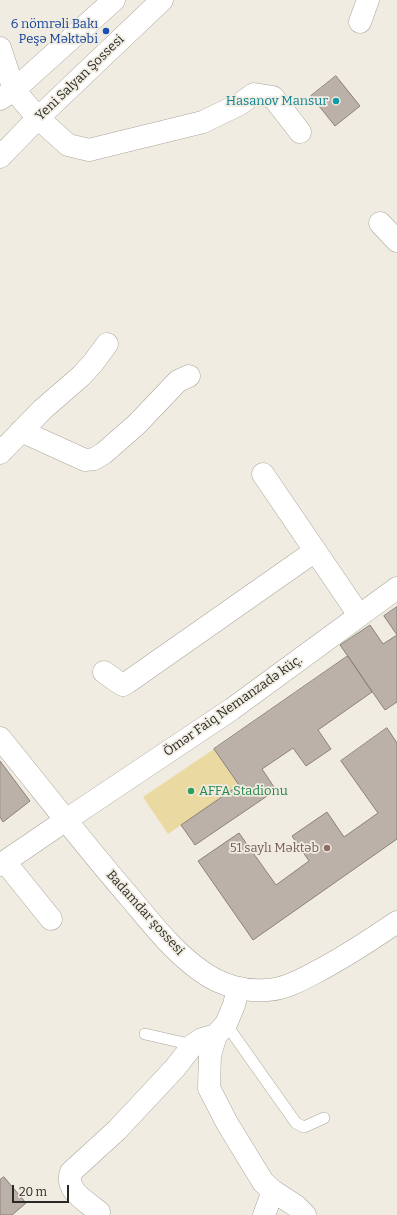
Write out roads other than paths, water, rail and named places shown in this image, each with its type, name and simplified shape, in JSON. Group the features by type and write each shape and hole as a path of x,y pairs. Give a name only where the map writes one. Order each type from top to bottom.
{"street":[{"path":"7,94 114,0"},
{"name":"Yeni Salyan Şossesi","path":"0,157 38,118 162,0"},
{"path":"360,22 368,0"},
{"path":"0,48 7,94 38,118 68,145 89,150 203,122 240,104 254,94 273,97 300,132"},
{"path":"380,222 397,241"},
{"path":"0,453 43,409 81,376 107,344"},
{"path":"21,431 85,460 94,459 104,453 137,424 178,382 189,376"},
{"path":"263,474 359,615"},
{"path":"104,672 123,685 315,551"},
{"name":"Ömər Faiq Nemanzadə küç.","path":"3,863 232,709 397,588"},
{"name":"Badamdar şossesi","path":"0,738 114,880 176,950 201,971 222,983 238,988 266,991 284,988 337,961 397,922"},
{"path":"3,863 51,919"},
{"path":"238,988 234,1004 210,1055 209,1088 262,1182 296,1206 305,1215"},
{"path":"98,1212 72,1190 69,1180 71,1172 118,1130 175,1068 193,1045 221,1029"},
{"path":"264,1215 273,1191"}],"lane":[{"path":"221,1029 296,1123 304,1127 324,1118"},
{"path":"145,1034 193,1045"}],"place":[{"name":"6 nömrəli Bakı Peşə Məktəbi","path":"106,31"},
{"name":"Hasanov Mansur","path":"336,101"},
{"name":"AFFA Stadionu","path":"191,791"},
{"name":"51 saylı Məktəb","path":"327,848"}]}
